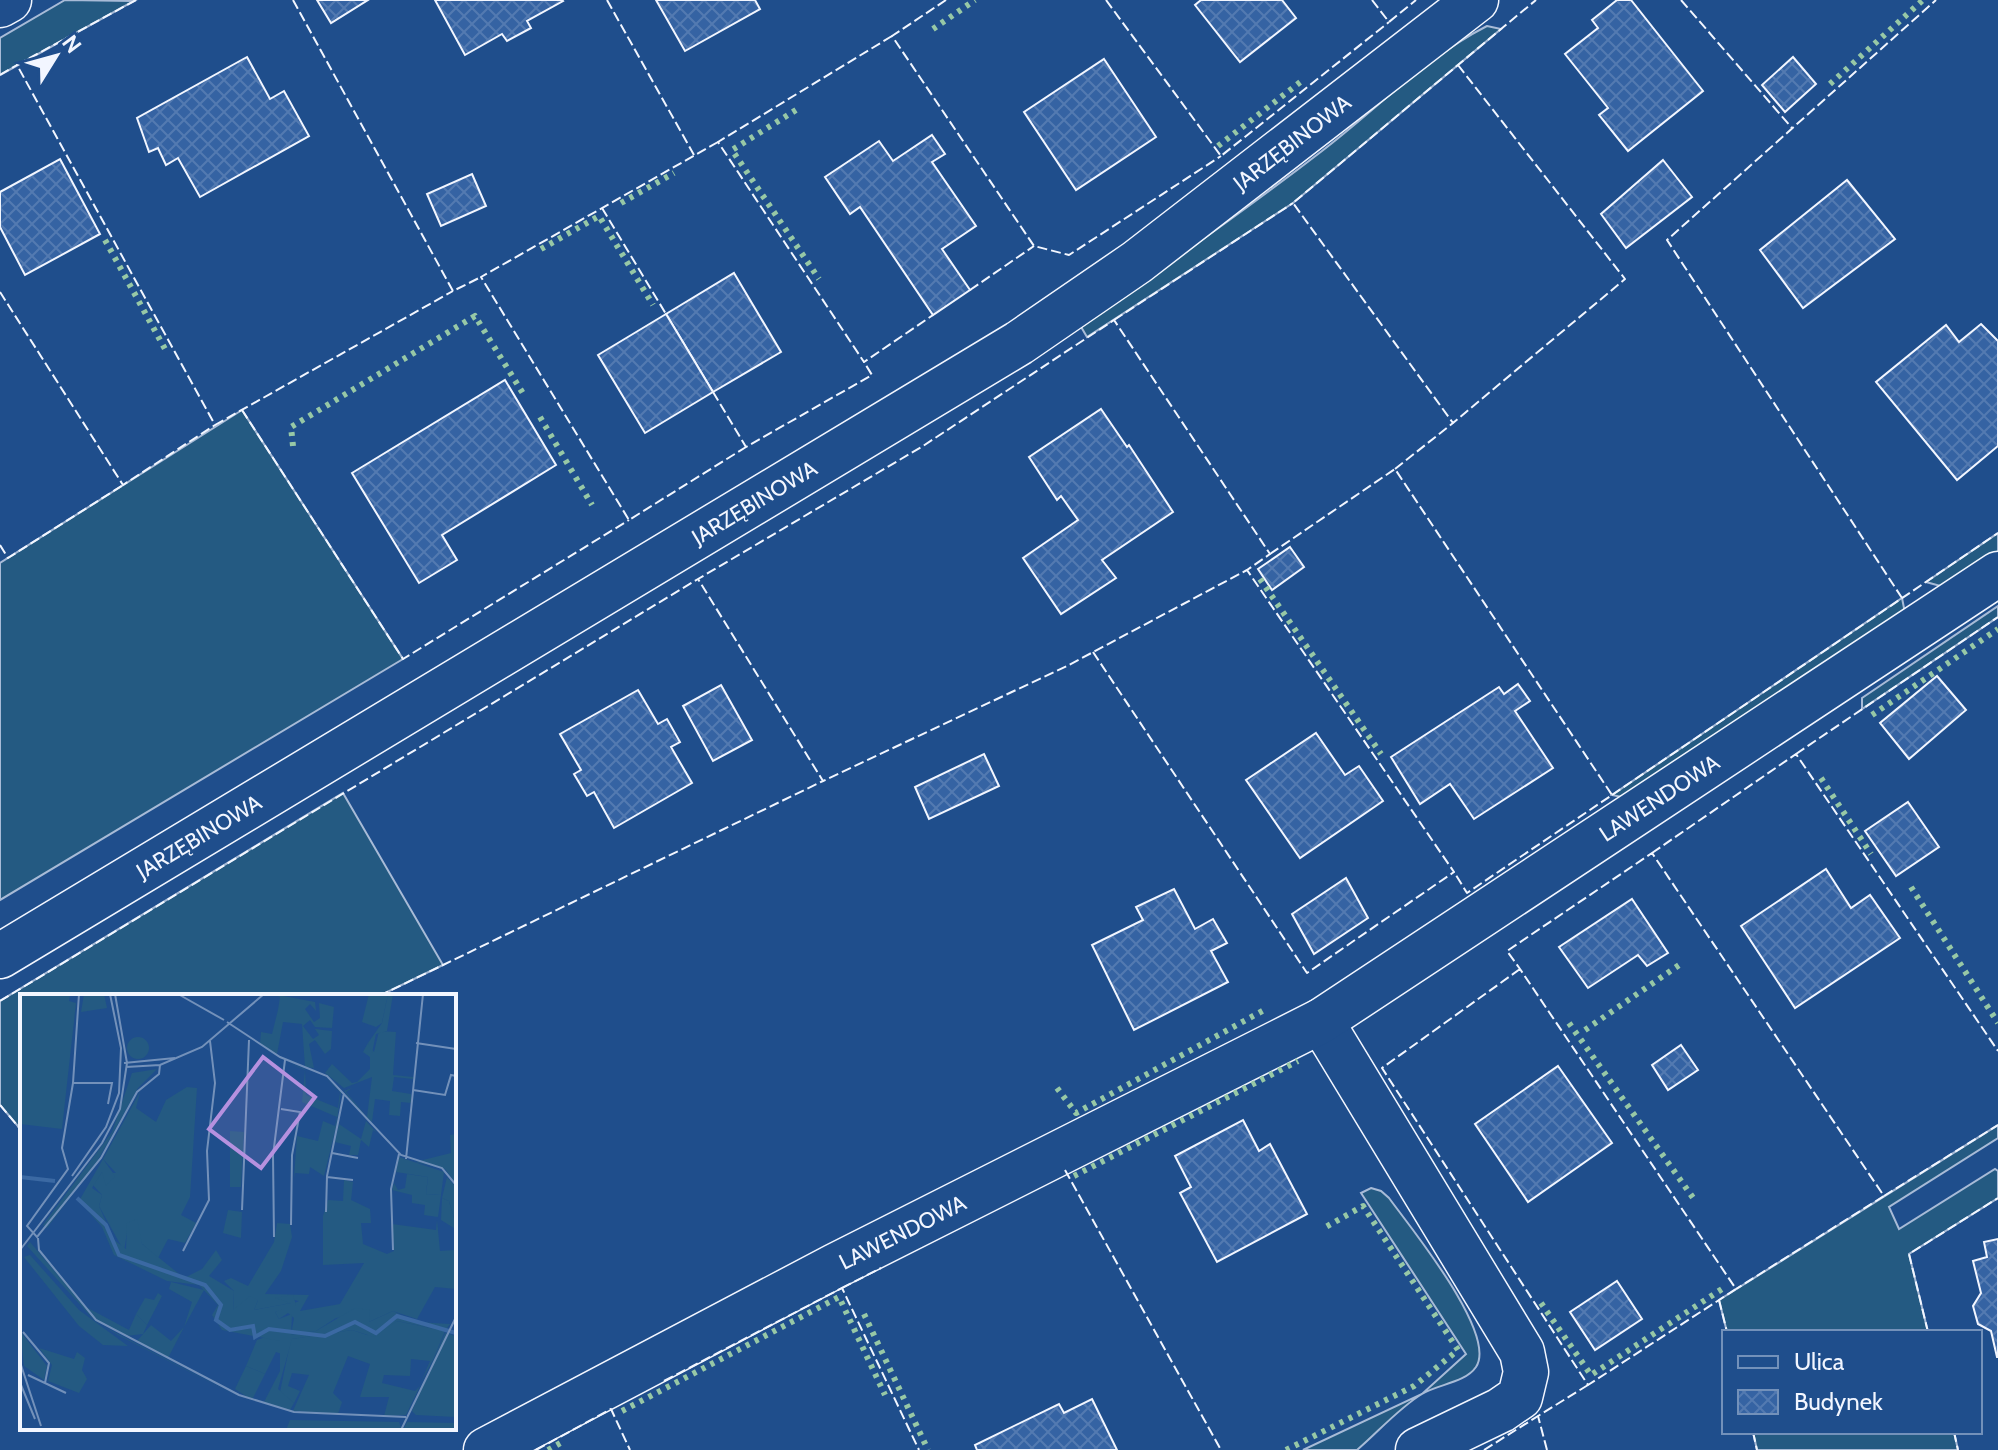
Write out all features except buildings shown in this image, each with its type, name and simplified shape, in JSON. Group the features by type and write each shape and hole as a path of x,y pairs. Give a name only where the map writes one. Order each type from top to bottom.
{"street":[{"path":"0,5 9,0"},
{"name":"JARZĘBINOWA","path":"0,956 1019,343 1137,262 1224,197 1354,92 1476,0"},
{"name":"LAWENDOWA","path":"486,1450 835,1266 1321,1021 1998,574"},
{"path":"1321,1021 1522,1352 1526,1372 1520,1397 1501,1410 1418,1450"}],"shaded area":[{"path":"65,0 134,1 0,75 0,38"},
{"path":"1487,26 1501,29 1293,203 1087,337 1080,325 1292,174 1443,53"},
{"path":"242,410 403,659 0,900 0,563"},
{"path":"1998,533 1998,551 1944,587 1926,582"},
{"path":"1902,598 1905,613 1631,799 1612,795"},
{"path":"1998,606 1998,617 1862,709 1862,698"},
{"path":"343,793 443,965 383,994 20,994 20,1129 0,1105 0,1001"},
{"path":"1998,1125 1998,1138 1889,1207 1899,1229 1995,1169 1998,1171 1998,1198 1909,1254 1928,1330 1726,1330 1719,1300"},
{"path":"1371,1188 1389,1198 1415,1232 1449,1281 1475,1331 1479,1351 1476,1367 1465,1377 1422,1394 1466,1354 1361,1193"},
{"path":"1422,1394 1357,1450 1303,1450"},
{"path":"1753,1434 1954,1434 1958,1450 1757,1450"}],"hedge":[{"path":"933,29 975,0"},
{"path":"1830,84 1923,0"},
{"path":"1218,146 1303,80"},
{"path":"796,110 732,150 819,279"},
{"path":"621,203 674,173"},
{"path":"541,249 599,216 653,305"},
{"path":"105,240 165,349"},
{"path":"293,446 291,427 475,316 524,395"},
{"path":"540,417 592,505"},
{"path":"1260,579 1381,754"},
{"path":"1872,715 1998,629"},
{"path":"1821,778 1871,854"},
{"path":"1911,887 1998,1023"},
{"path":"1585,1030 1682,963"},
{"path":"1057,1088 1076,1113 1266,1009"},
{"path":"1569,1023 1696,1202"},
{"path":"1074,1176 1298,1061"},
{"path":"1286,1450 1414,1386 1458,1350 1363,1206 1324,1228"},
{"path":"1541,1303 1591,1375 1725,1287"},
{"path":"622,1411 839,1297 885,1395"},
{"path":"864,1314 928,1450"},
{"path":"548,1450 562,1442"}],"fence":[{"path":"136,0 17,65 215,425 453,291"},
{"path":"293,0 453,291 481,277"},
{"path":"607,0 694,155"},
{"path":"946,0 892,36 1034,246 1069,255 1221,156"},
{"path":"1106,0 1221,156 1389,22"},
{"path":"1372,0 1389,22 1416,0"},
{"path":"1458,65 1625,279 1453,423 1293,203 1501,29 1536,0"},
{"path":"1681,0 1792,128"},
{"path":"1902,598 1667,240 1936,0"},
{"path":"892,36 718,142 864,362 933,315"},
{"path":"0,75 17,65"},
{"path":"718,142 481,277 629,520 746,447"},
{"path":"1114,320 1293,203"},
{"path":"602,208 666,314"},
{"path":"970,290 1034,246"},
{"path":"0,292 123,485 215,425"},
{"path":"0,1001 923,446 1114,320 1270,554 1247,570 1067,666 823,781"},
{"path":"713,392 746,447 872,375 864,362"},
{"path":"242,410 403,659 629,520"},
{"path":"1395,469 1453,423"},
{"path":"1270,554 1395,469 1612,795 1467,893 1454,872"},
{"path":"0,545 8,558 123,485"},
{"path":"1612,795 1998,533"},
{"path":"1093,652 1307,973 1454,872 1247,570"},
{"path":"383,994 823,781 698,579"},
{"path":"1796,754 1998,617"},
{"path":"1652,853 1796,754 1998,1051"},
{"path":"1520,969 1382,1068 1588,1385 1736,1289 1520,969 1507,951 1652,853 1884,1196 1736,1289"},
{"path":"0,1105 20,1129"},
{"path":"1884,1196 1998,1125"},
{"path":"1065,1170 1221,1450"},
{"path":"1928,1330 1909,1254 1998,1198"},
{"path":"842,1288 881,1268"},
{"path":"664,1381 842,1288 919,1450"},
{"path":"1719,1300 1726,1330"},
{"path":"1547,1450 1538,1416 1588,1385"},
{"path":"536,1450 611,1409 630,1450"},
{"path":"1484,1450 1538,1416"},
{"path":"1753,1434 1757,1450"},
{"path":"1954,1434 1958,1450"}]}
